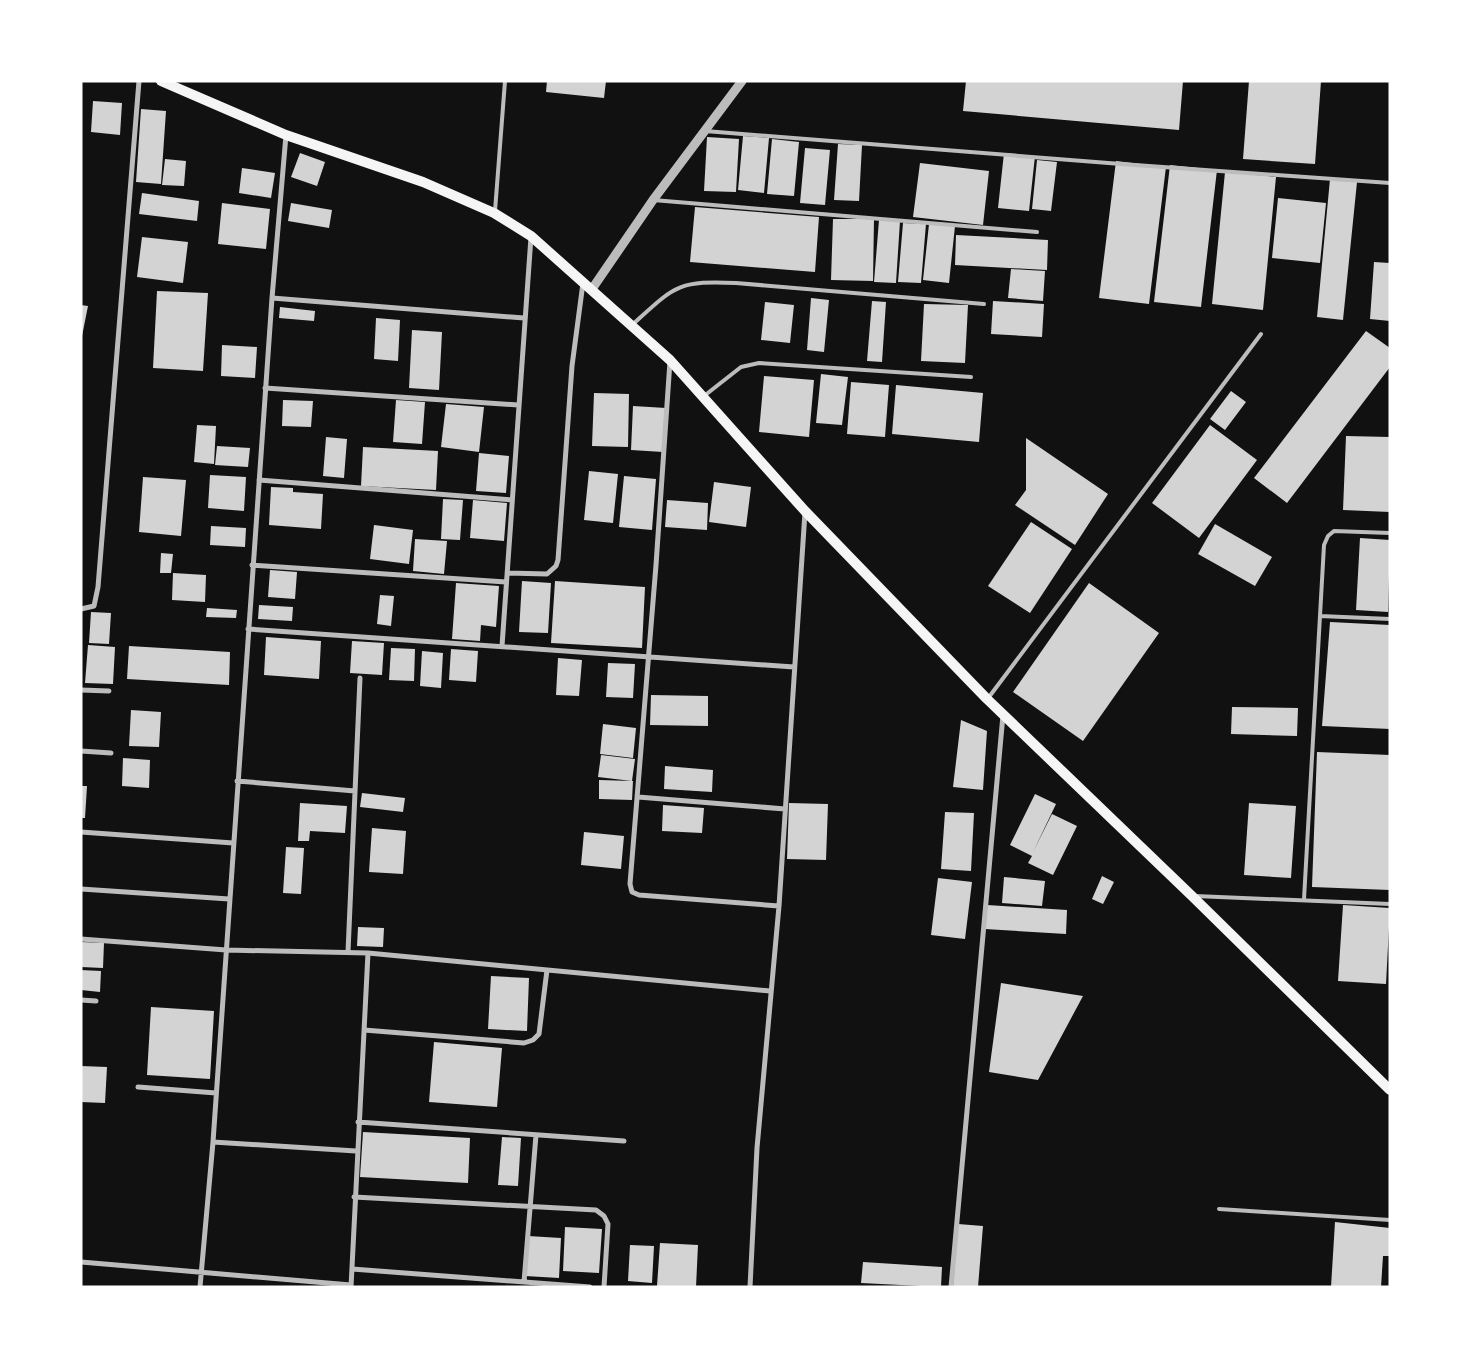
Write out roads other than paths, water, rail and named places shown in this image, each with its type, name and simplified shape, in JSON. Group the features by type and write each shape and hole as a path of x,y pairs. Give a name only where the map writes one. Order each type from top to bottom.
{"main road":[{"path":"162,81 286,135 423,182 494,213 531,236 583,280 670,360 805,511 987,699 1390,1090"}],"street":[{"path":"81,608 94,606 98,587 139,81"},
{"path":"592,289 654,200 742,81"},
{"path":"200,1287 213,1142 252,565 286,135"},
{"path":"502,646 531,236"},
{"path":"507,572 547,574 556,566 558,560 572,366 583,280"},
{"path":"272,298 524,318"},
{"path":"670,360 630,884 632,892 639,895 779,906"},
{"path":"265,388 518,405"},
{"path":"259,480 512,500"},
{"path":"750,1287 757,1148 779,906 805,511"},
{"path":"252,565 506,582"},
{"path":"248,628 794,667"},
{"path":"348,952 360,678"},
{"path":"81,690 109,691"},
{"path":"951,1287 1002,714"},
{"path":"81,751 111,753"},
{"path":"237,781 355,791"},
{"path":"638,798 785,809"},
{"path":"81,832 232,843"},
{"path":"81,889 229,899"},
{"path":"81,939 226,950 368,953 770,991"},
{"path":"81,1262 201,1271 351,1286 356,1151 368,953"},
{"path":"364,1030 524,1043 533,1040 540,1034 548,970"},
{"path":"81,1000 96,1000"},
{"path":"138,1087 216,1092"},
{"path":"358,1122 624,1141"},
{"path":"524,1282 536,1135"},
{"path":"213,1142 356,1151"},
{"path":"354,1197 530,1208 596,1210 604,1216 608,1224 604,1287"},
{"path":"352,1269 590,1287"}],"lane":[{"path":"494,213 505,81"},
{"path":"705,131 1390,183"},
{"path":"654,200 1037,232"},
{"path":"632,325 669,292 697,282 736,283 984,304"},
{"path":"987,699 1260,334"},
{"path":"703,398 741,367 759,363 971,377"},
{"path":"1304,899 1324,544 1328,536 1334,531 1390,533"},
{"path":"1320,616 1390,619"},
{"path":"1192,896 1304,899 1390,904"},
{"path":"1220,1208 1390,1220"}]}
